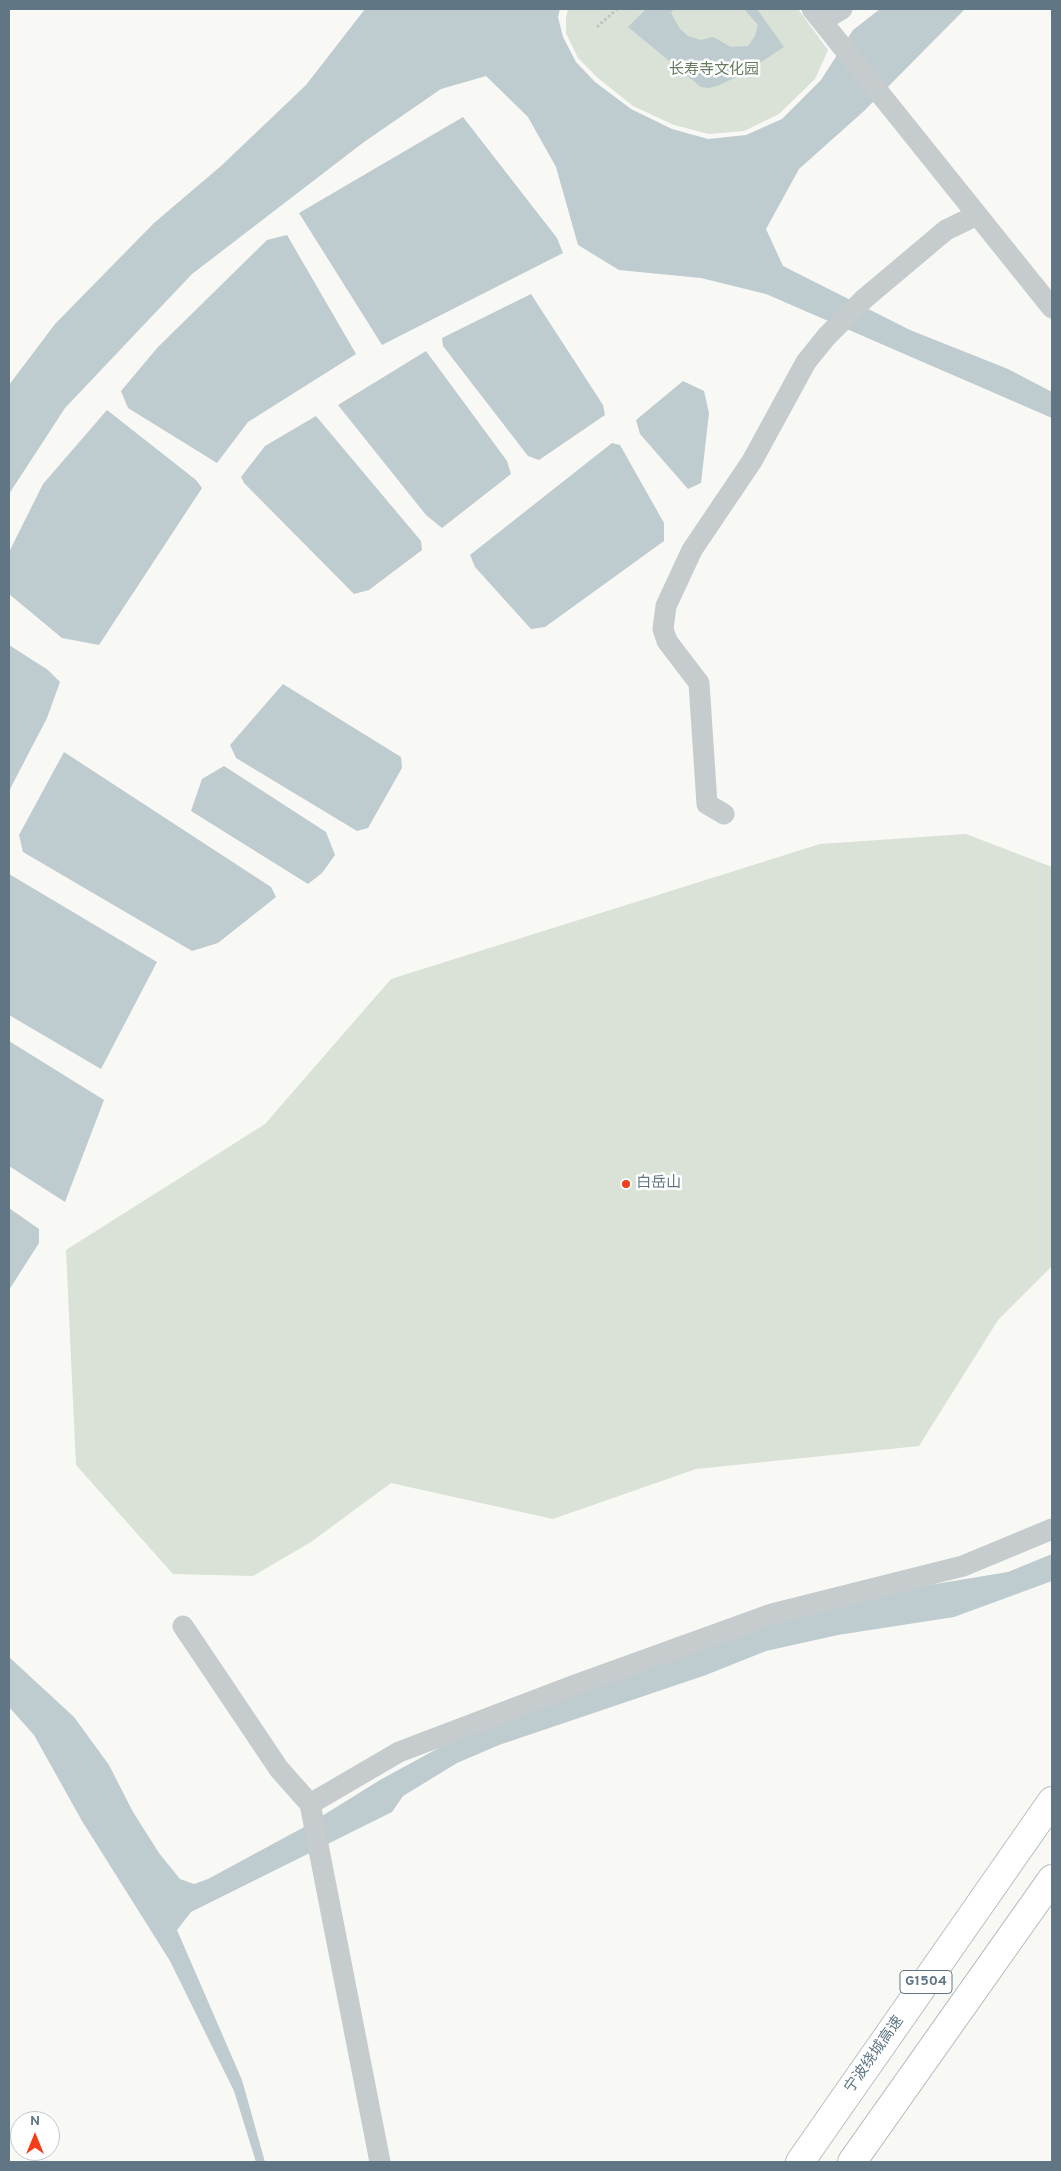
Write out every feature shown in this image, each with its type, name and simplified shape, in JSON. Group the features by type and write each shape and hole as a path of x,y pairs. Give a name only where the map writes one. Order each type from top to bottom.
{"highway":[{"name":"宁波绕城高速","path":"800,2162 1052,1801"},
{"name":"G1504","path":"852,2162 1052,1879"}],"street":[{"path":"842,9 817,15 1052,308"},
{"path":"724,814 707,804 699,683 667,641 663,629 666,606 692,550 752,461 806,362 827,336 864,299 946,230 977,215"},
{"path":"311,1812 398,1752 575,1685 772,1614 963,1566 1052,1529"},
{"path":"183,1626 279,1769 311,1812 380,2162"}],"path":[{"path":"597,27 617,9"}],"green space":[{"name":"长寿寺文化园","path":"568,9 798,9 828,50 815,79 779,114 744,131 709,134 674,125 633,106 598,78 578,58 566,33"},
{"path":"966,834 1052,867 1052,1266 998,1320 919,1446 696,1469 553,1519 391,1483 311,1542 253,1576 173,1574 76,1465 66,1250 265,1124 391,979 820,844"}],"shaded area":[{"path":"365,9 560,9 558,17 563,37 576,62 595,82 631,109 672,129 708,139 746,135 782,119 821,80 853,30 880,9 965,9 864,111 799,169 766,229 783,266 910,330 1008,369 1052,392 1052,418 766,294 701,278 619,270 578,245 556,167 528,117 486,76 441,89 364,142 192,274 65,408 9,494 9,385 55,324 154,223 221,166 306,85"},
{"path":"646,9 674,9 671,13 680,29 688,36 701,40 713,37 731,47 748,46 755,36 758,25 744,9 757,9 784,47 743,74 717,86 701,87 628,27"},
{"path":"463,117 557,238 563,253 382,345 299,213"},
{"path":"287,235 356,354 248,422 217,463 128,408 121,391 158,347 267,240"},
{"path":"531,294 603,405 605,415 539,460 528,456 443,346 442,338"},
{"path":"426,351 507,461 511,474 442,528 426,515 338,405"},
{"path":"683,381 704,391 709,413 701,483 688,489 640,434 636,420"},
{"path":"107,410 196,480 202,488 99,645 62,638 9,594 9,552 43,484"},
{"path":"316,416 421,541 422,550 369,590 354,594 244,483 241,477 265,446"},
{"path":"612,443 620,445 664,523 664,541 545,627 531,629 475,567 470,555"},
{"path":"9,645 48,670 60,682 47,718 9,791"},
{"path":"283,684 401,757 402,768 368,828 357,831 236,758 230,745"},
{"path":"64,752 271,887 276,897 218,943 192,951 23,852 19,835"},
{"path":"224,766 326,832 335,855 322,873 308,884 191,811 202,779"},
{"path":"9,874 157,962 101,1069 9,1015"},
{"path":"9,1041 104,1100 65,1202 9,1166"},
{"path":"9,1208 39,1229 39,1243 9,1290"},
{"path":"1052,1554 1052,1581 954,1617 838,1635 766,1651 706,1675 499,1745 457,1763 403,1796 392,1812 191,1912 177,1930 242,2080 265,2162 256,2162 234,2091 170,1961 82,1821 34,1735 9,1707 9,1657 74,1717 109,1765 133,1812 159,1853 180,1879 194,1884 208,1879 306,1826 380,1780 457,1738 768,1623 869,1595 1008,1572"}],"place":[{"name":"白岳山","path":"626,1184"}]}
